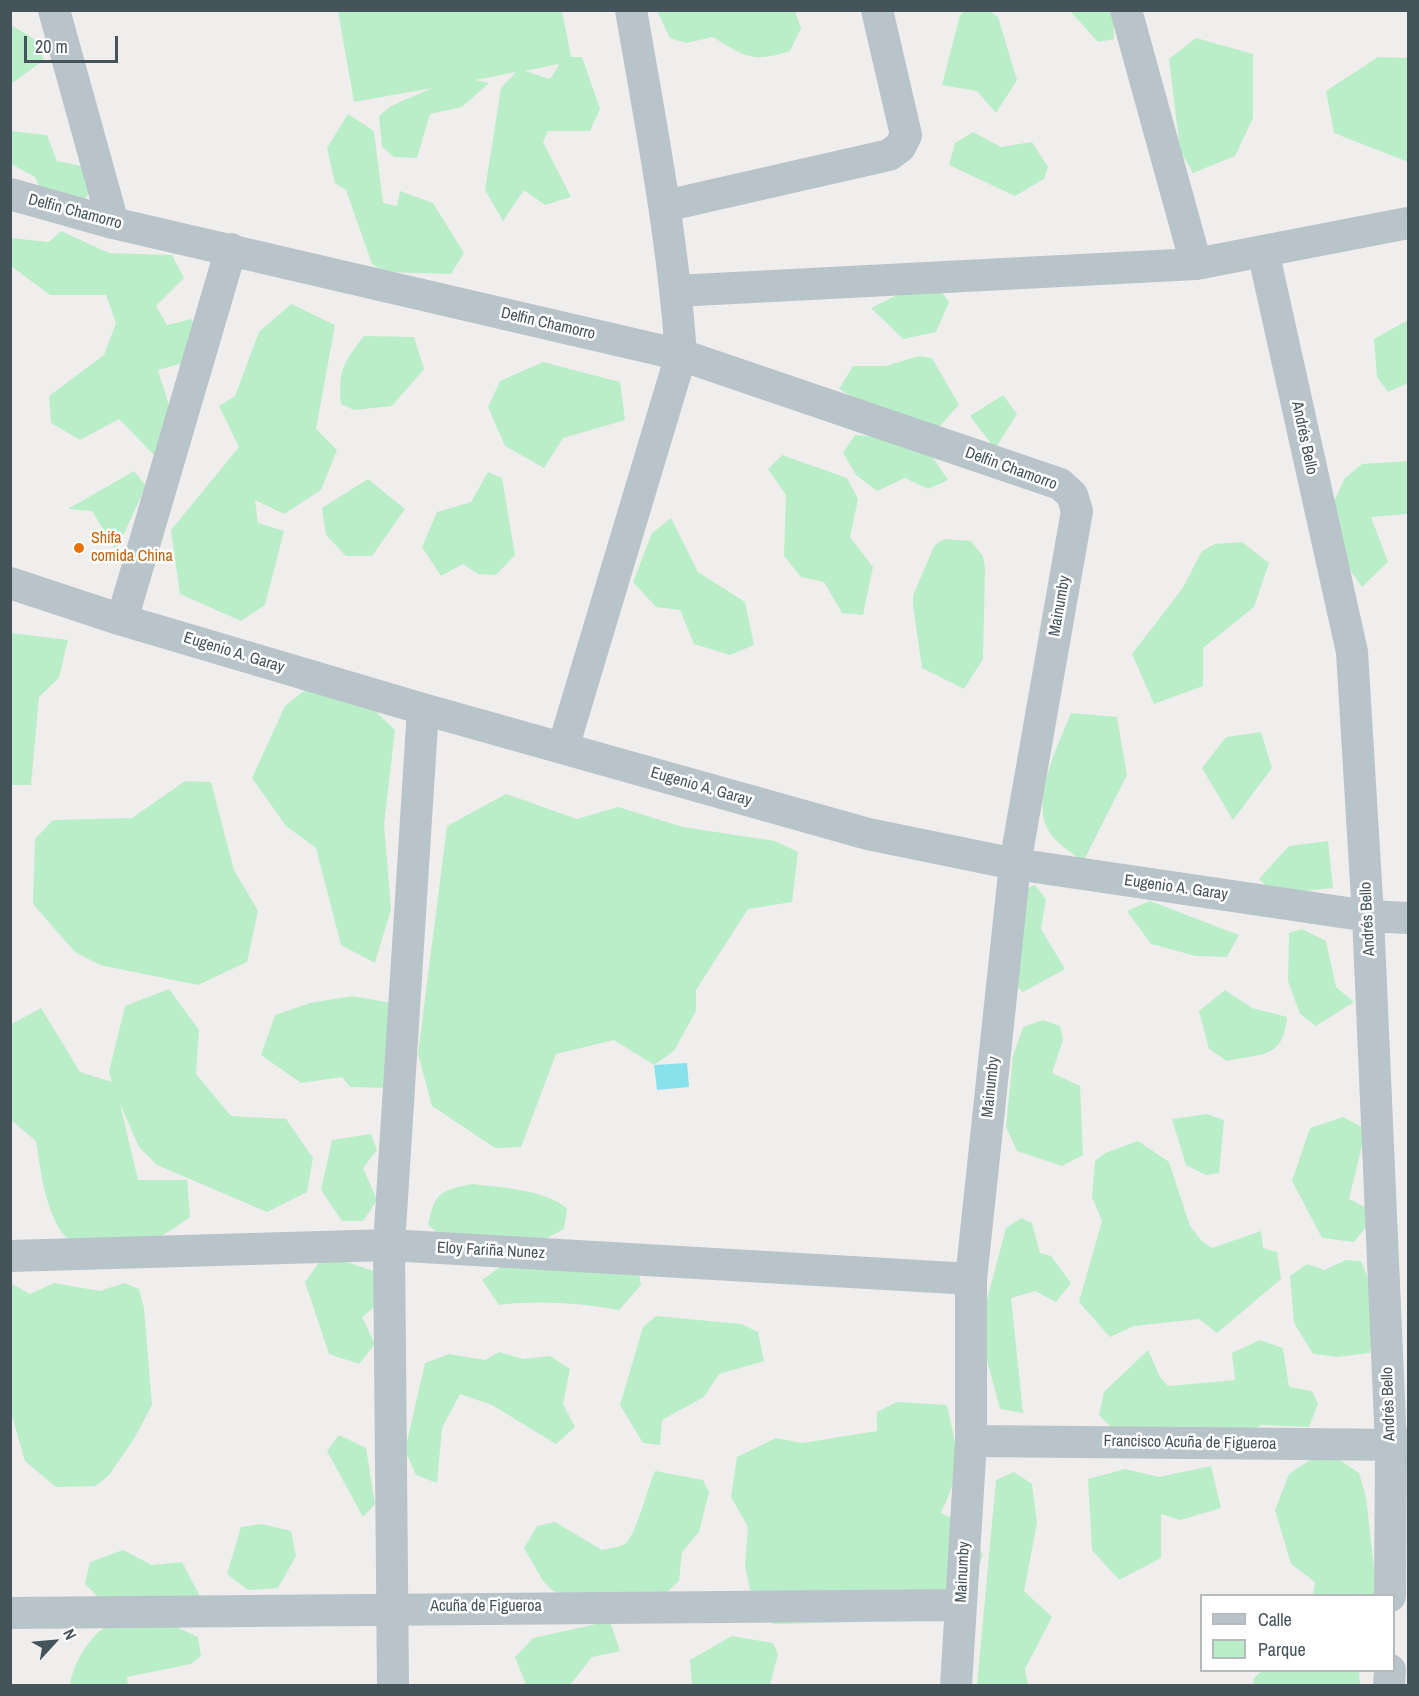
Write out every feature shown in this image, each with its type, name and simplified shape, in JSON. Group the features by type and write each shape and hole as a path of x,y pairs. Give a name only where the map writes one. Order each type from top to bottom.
{"street":[{"path":"54,10 113,223"},
{"path":"563,748 681,355 676,291 665,206 631,10"},
{"path":"665,206 889,155 900,147 906,135 877,10"},
{"path":"1126,10 1196,264"},
{"name":"Delfin Chamorro","path":"10,194 113,223 681,355 1060,484 1072,495"},
{"path":"676,291 1196,264 1408,223"},
{"path":"122,620 231,249"},
{"name":"Andrés Bello","path":"1263,251 1352,652 1400,1445 1390,1594"},
{"name":"Mainumby","path":"956,1686 970,1441 971,1279 1014,864 1077,511 1072,495"},
{"name":"Eugenio A. Garay","path":"10,584 122,620 423,709 868,834 1014,864 1368,916 1408,918"},
{"path":"393,1686 390,1608 389,1245 423,709"},
{"name":"Eloy Fariña Nunez","path":"10,1256 389,1245 971,1279"},
{"name":"Francisco Acuña de Figueroa","path":"970,1441 1400,1445"},
{"name":"Acuña de Figueroa","path":"10,1613 390,1608 961,1605"}],"green space":[{"path":"988,10 998,17 1017,80 996,113 977,91 942,85 960,15 964,11"},
{"path":"338,11 562,11 571,57 582,57 600,109 590,131 548,131 543,142 571,197 545,205 524,190 503,221 485,190 501,88 516,72 475,80 489,83 462,107 430,114 417,158 394,157 382,147 379,116 391,106 432,88 354,102","holes":["558,64 550,79 525,71"]},
{"path":"657,11 795,11 801,28 790,51 758,57 733,49 713,37 686,43 670,38"},
{"path":"1070,11 1113,11 1114,39 1098,42"},
{"path":"11,25 34,39 44,60 11,84"},
{"path":"1196,38 1253,54 1253,118 1235,156 1193,173 1180,150 1169,59"},
{"path":"1378,57 1408,58 1408,162 1334,133 1326,91"},
{"path":"348,114 374,131 383,203 397,206 400,191 433,203 464,253 451,274 385,272 372,264 346,190 335,183 327,148"},
{"path":"11,131 47,135 57,161 86,167 94,185 81,205 46,200 35,177 11,164"},
{"path":"973,132 1001,147 1032,142 1048,167 1044,179 1015,196 949,165 955,143"},
{"path":"61,231 109,253 172,255 184,278 156,306 167,325 192,319 196,335 191,361 158,370 171,412 154,455 119,419 80,440 51,423 49,396 104,355 116,323 106,295 50,295 11,266 10,238 49,242"},
{"path":"941,291 949,302 936,332 903,339 871,308 901,293"},
{"path":"291,304 335,325 316,429 337,450 321,490 284,514 255,500 258,523 284,531 265,605 241,621 180,594 171,530 239,447 219,406 235,396 259,332"},
{"path":"1408,320 1408,383 1388,392 1377,377 1374,339"},
{"path":"364,336 414,337 424,369 392,406 354,410 341,404 341,375 351,353"},
{"path":"919,356 932,358 959,405 935,431 898,423 839,389 853,366 886,366"},
{"path":"543,362 620,382 625,420 563,438 544,468 505,446 488,407 500,381"},
{"path":"1003,395 1017,414 995,449 970,416"},
{"path":"855,435 921,440 948,480 928,489 905,478 877,491 856,475 843,453"},
{"path":"782,455 847,478 858,499 850,537 873,567 863,615 842,613 824,582 801,577 784,556 786,495 768,469"},
{"path":"1408,461 1408,514 1371,517 1388,562 1362,587 1336,550 1330,509 1345,478 1362,464"},
{"path":"134,471 146,486 116,551 92,511 68,509"},
{"path":"488,472 502,478 515,555 496,575 478,574 463,564 441,576 422,547 437,512 471,502"},
{"path":"368,479 405,509 372,556 346,556 326,535 322,508"},
{"path":"671,518 698,572 745,602 754,645 730,655 694,644 680,610 656,607 633,582 652,533"},
{"path":"944,539 971,541 983,556 985,568 983,659 964,689 922,668 913,605 913,596 934,546"},
{"path":"1242,542 1269,563 1254,607 1203,648 1203,686 1154,704 1132,654 1182,589 1202,551 1215,544"},
{"path":"11,633 68,640 59,678 39,697 31,785 11,785"},
{"path":"310,686 361,697 395,730 384,825 391,909 375,963 341,945 316,848 286,826 252,778 285,706"},
{"path":"1071,713 1117,717 1127,775 1083,862 1055,839 1048,830 1044,817 1043,802 1049,771"},
{"path":"1261,732 1272,768 1233,820 1202,768 1226,737"},
{"path":"185,781 211,782 234,870 258,911 247,962 198,985 100,965 75,952 33,904 35,839 53,820 132,818"},
{"path":"506,794 577,819 618,807 683,827 775,841 798,852 792,902 748,909 696,990 696,1011 674,1051 654,1065 614,1040 556,1054 521,1147 495,1148 432,1106 418,1054 447,826"},
{"path":"1328,841 1333,888 1276,894 1259,879 1289,846"},
{"path":"1035,885 1046,899 1041,929 1065,969 1023,992 1011,981 1017,893"},
{"path":"1150,901 1239,935 1227,957 1196,956 1151,944 1127,911"},
{"path":"1302,929 1326,941 1336,987 1354,1002 1316,1026 1300,1014 1288,981 1289,933"},
{"path":"169,989 199,1030 196,1074 231,1116 286,1119 313,1158 307,1192 267,1212 157,1165 139,1147 120,1104 138,1180 187,1180 190,1217 136,1248 107,1252 92,1249 62,1233 47,1200 36,1141 11,1120 10,1025 41,1008 80,1072 112,1082 109,1072 125,1006"},
{"path":"1225,990 1252,1008 1287,1017 1285,1031 1276,1047 1261,1055 1227,1061 1209,1049 1199,1011"},
{"path":"352,996 404,1005 394,1088 350,1087 342,1077 301,1083 261,1055 275,1015 310,1003"},
{"path":"1043,1020 1060,1026 1063,1040 1052,1073 1080,1086 1083,1155 1062,1166 1017,1151 1006,1127 1013,1056 1023,1027"},
{"path":"1207,1114 1224,1120 1219,1173 1206,1175 1186,1165 1172,1119"},
{"path":"1343,1117 1366,1129 1349,1199 1369,1209 1370,1222 1354,1242 1322,1238 1292,1181 1310,1128"},
{"path":"371,1134 377,1150 363,1168 377,1200 363,1221 342,1221 321,1190 332,1140"},
{"path":"1138,1141 1169,1162 1190,1226 1202,1241 1212,1248 1261,1231 1263,1248 1277,1252 1281,1279 1217,1333 1199,1319 1134,1326 1110,1337 1079,1302 1102,1221 1092,1197 1095,1161 1105,1153"},
{"path":"472,1184 522,1190 559,1203 567,1209 564,1229 535,1244 453,1246 428,1225 433,1206 436,1199 445,1191"},
{"path":"1021,1218 1032,1223 1040,1253 1051,1256 1071,1283 1056,1302 1035,1291 1011,1298 1023,1413 1000,1409 979,1330 1006,1228"},
{"path":"335,1258 380,1273 384,1299 362,1317 375,1344 359,1364 329,1354 305,1282 320,1261"},
{"path":"510,1260 639,1273 641,1285 619,1310 559,1303 499,1305 482,1280"},
{"path":"1346,1260 1361,1261 1376,1298 1370,1353 1337,1357 1313,1354 1294,1323 1290,1276 1307,1264 1324,1270"},
{"path":"10,1283 30,1294 54,1283 100,1291 124,1283 139,1289 144,1308 152,1405 134,1439 109,1475 96,1486 56,1487 25,1461 11,1413"},
{"path":"656,1316 741,1324 758,1332 764,1361 719,1374 704,1397 662,1420 660,1445 643,1443 620,1405 643,1327"},
{"path":"1260,1340 1283,1348 1289,1387 1312,1391 1318,1404 1309,1427 1261,1425 1213,1456 1167,1449 1137,1441 1110,1426 1099,1415 1104,1392 1148,1350 1160,1377 1168,1386 1235,1380 1232,1353"},
{"path":"499,1352 523,1359 550,1356 570,1369 563,1404 575,1427 556,1444 492,1405 460,1394 442,1428 437,1483 416,1475 405,1450 425,1363 449,1354 485,1360"},
{"path":"897,1402 947,1405 957,1460 953,1483 941,1513 971,1527 983,1555 975,1576 909,1613 862,1622 773,1624 753,1603 745,1566 748,1527 731,1497 737,1457 776,1438 802,1443 877,1431 877,1412"},
{"path":"339,1435 366,1448 375,1504 363,1517 327,1451"},
{"path":"1325,1450 1359,1473 1366,1497 1377,1594 1313,1594 1315,1582 1291,1564 1275,1510 1289,1474"},
{"path":"1211,1466 1221,1508 1180,1520 1161,1514 1161,1558 1119,1580 1092,1550 1088,1479 1125,1469 1159,1477"},
{"path":"655,1471 703,1480 709,1492 699,1532 682,1552 679,1581 654,1604 622,1614 553,1591 543,1581 524,1548 537,1526 555,1522 602,1550 625,1544 633,1532"},
{"path":"1014,1472 1032,1484 1037,1523 1024,1591 1052,1617 1025,1669 1028,1685 977,1685 996,1480"},
{"path":"262,1524 291,1531 296,1556 278,1588 248,1590 227,1574 241,1527"},
{"path":"123,1550 152,1565 182,1562 201,1598 108,1607 85,1584 90,1562"},
{"path":"126,1620 163,1621 198,1637 201,1656 191,1664 127,1677 128,1685 70,1686 75,1668 85,1648 107,1626"},
{"path":"610,1621 620,1651 592,1657 570,1685 526,1685 515,1657 533,1638"},
{"path":"732,1636 773,1643 778,1654 770,1685 692,1685 690,1660"},
{"path":"1261,1672 1359,1672 1360,1685 1253,1685 1254,1678"}],"water":[{"path":"687,1063 689,1087 657,1090 654,1065"}],"place":[{"name":"Shifa comida China","path":"79,548"}]}
